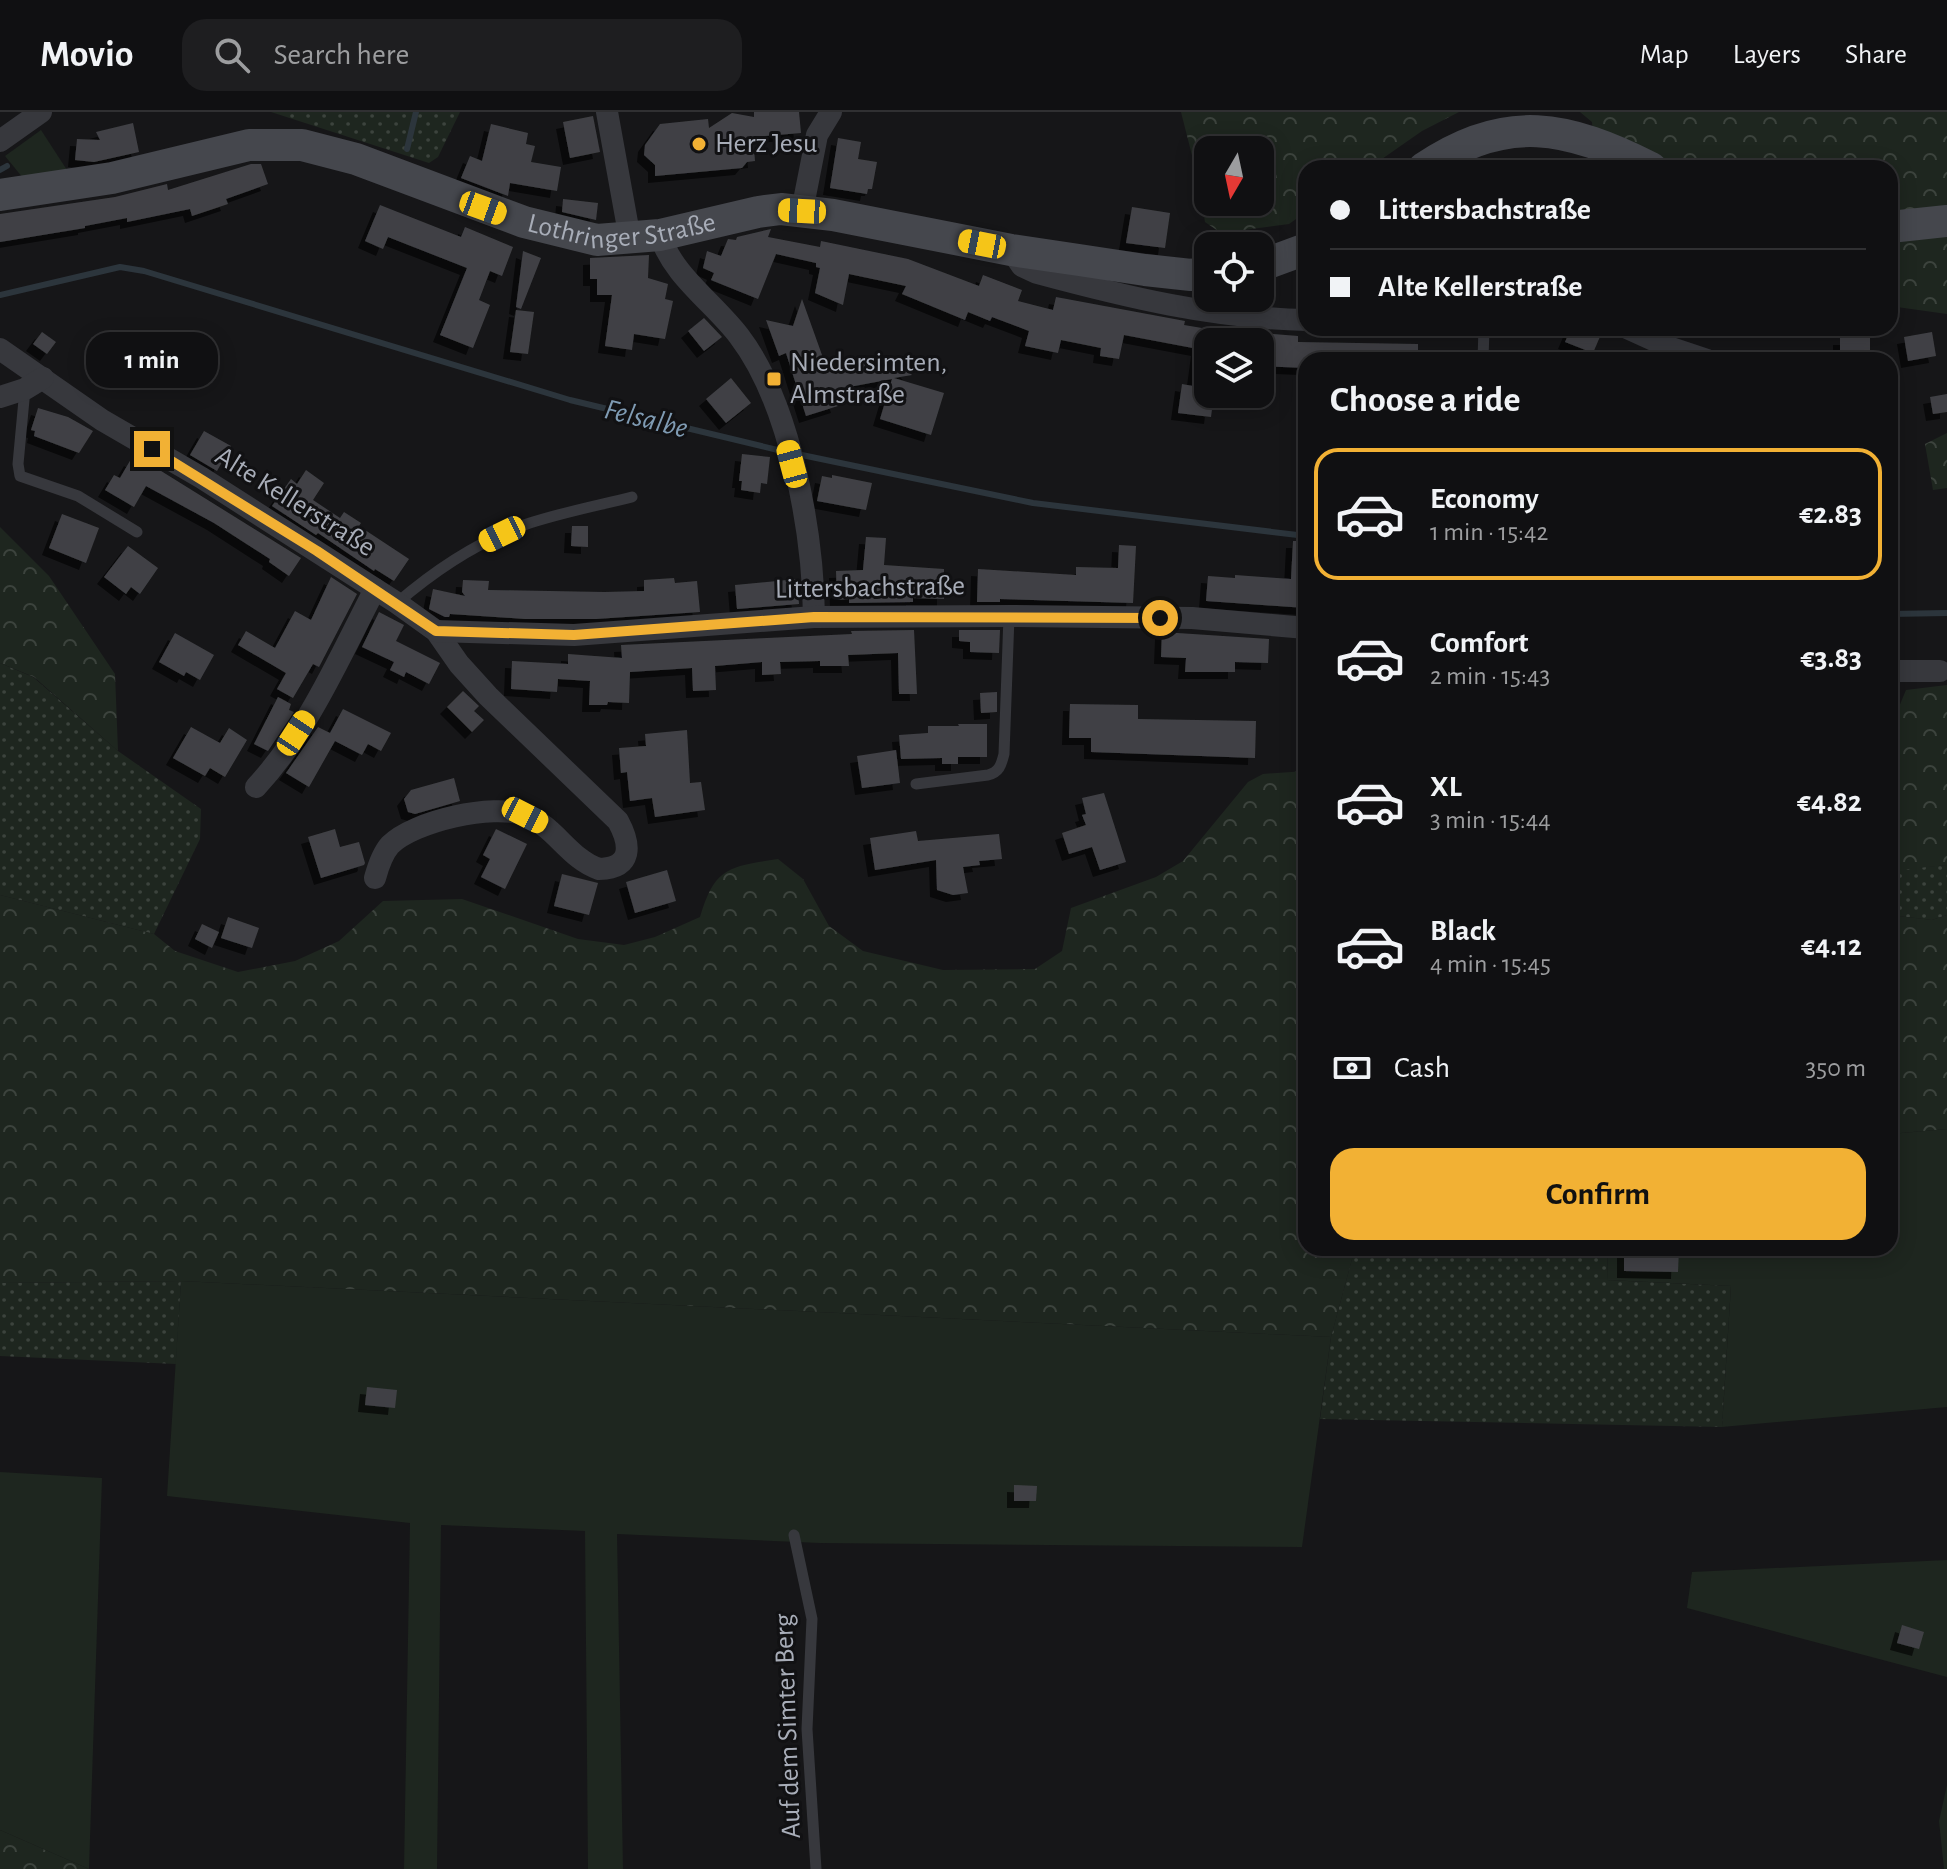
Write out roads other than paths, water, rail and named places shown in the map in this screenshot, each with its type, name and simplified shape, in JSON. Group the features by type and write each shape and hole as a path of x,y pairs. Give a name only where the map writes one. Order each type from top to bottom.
{"main road":[{"path":"1437,160 1466,142 1498,133 1530,130 1565,133 1632,160"},
{"name":"Lothringer Straße","path":"0,195 99,180 249,145 302,145 356,159 536,226 597,240 645,237 758,212 802,211 1011,250 1194,275"},
{"path":"1898,226 1947,221"},
{"path":"1274,261 1298,252"}],"street":[{"path":"0,141 41,112"},
{"path":"607,112 645,237 670,258 739,336 754,358 772,399 790,454 808,541 814,617"},
{"path":"802,211 817,135 831,112"},
{"path":"1011,250 1022,266 1037,273 1130,298 1227,316 1298,320"},
{"path":"1645,336 1683,352"},
{"name":"Alte Kellerstraße","path":"0,349 34,383 202,478 436,631"},
{"path":"0,397 34,383"},
{"path":"256,787 275,765 311,709 375,589"},
{"name":"Littersbachstraße","path":"436,631 574,635 814,617 1009,616 1192,618 1298,627"},
{"path":"375,878 384,853 410,832 460,816 491,811 525,815 540,823 579,859 599,869 619,864 626,858 628,849 618,821 488,696 459,664 436,631"},
{"path":"1898,671 1943,670"}],"lane":[{"path":"34,383 18,464 20,476 78,496 137,532"},
{"path":"397,603 427,579 502,534 632,497"},
{"path":"916,784 988,775 996,773 1001,766 1009,616"},
{"name":"Auf dem Simter Berg","path":"794,1535 812,1619 807,1729 816,1869"}],"waterway":[{"path":"407,149 416,112"},
{"path":"0,170 7,166"},
{"name":"Felsalbe","path":"0,295 120,267 144,271 570,400 786,452"},
{"name":"Felsalbe","path":"797,454 1033,503 1298,535"},
{"name":"Felsalbe","path":"1898,614 1947,613"}],"place":[{"name":"Herz Jesu","path":"699,144"},
{"name":"Niedersimten, Almstraße","path":"774,379"}]}
